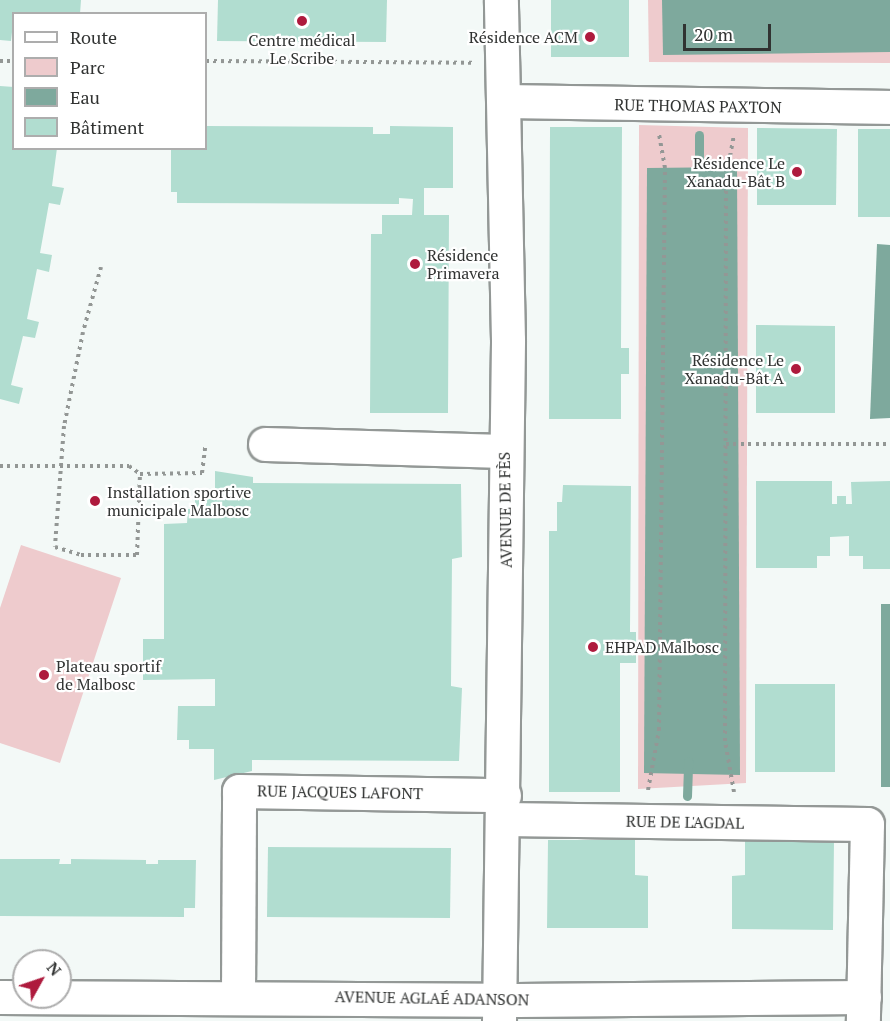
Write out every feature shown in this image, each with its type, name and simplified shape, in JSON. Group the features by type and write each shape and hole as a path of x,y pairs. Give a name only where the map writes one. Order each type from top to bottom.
{"street":[{"name":"AVENUE DE FÈS","path":"499,1010 503,807 504,451 508,340 505,101 501,0"},
{"name":"RUE THOMAS PAXTON","path":"505,101 655,106 890,107"},
{"path":"265,444 504,451"},
{"name":"RUE JACQUES LAFONT","path":"238,997 239,791 503,807"},
{"name":"RUE DE L'AGDAL","path":"503,807 867,824 863,1009"},
{"name":"AVENUE AGLAÉ ADANSON","path":"0,998 238,997 499,1010 863,1009"}],"path":[{"path":"207,61 481,63"},
{"path":"646,798 658,730 665,168 655,106"},
{"path":"735,799 725,741 726,178 740,107"},
{"path":"101,267 78,356 64,426 55,547 81,555 137,555 140,474"},
{"path":"726,444 890,444"},
{"path":"0,466 129,466 140,474 202,473 205,447"}],"green space":[{"path":"648,0 890,0 890,63 649,62"},
{"path":"639,125 748,128 746,783 638,789"},
{"name":"Plateau sportif de Malbosc","path":"21,545 121,578 60,763 0,743 0,608"}],"water":[{"path":"662,0 890,0 890,52 663,55"},
{"path":"737,167 740,775 644,773 647,168"},
{"path":"877,244 890,245 890,418 870,419"},
{"path":"881,604 890,604 890,787 881,787"}],"building":[{"path":"0,0 81,0 80,12 12,12 11,41 0,40"},
{"name":"Centre médical Le Scribe","path":"218,0 387,0 386,42 217,41"},
{"name":"Résidence ACM","path":"551,0 629,0 629,57 551,57"},
{"path":"0,86 12,87 12,150 57,150 52,186 64,188 60,205 49,203 40,253 52,255 49,272 37,269 27,319 39,322 35,338 23,336 11,385 23,388 19,404 0,399"},
{"name":"Résidence Primavera","path":"207,126 373,127 373,134 390,134 390,126 453,127 453,188 424,188 424,215 449,215 448,413 370,413 371,234 382,234 382,215 412,215 413,199 399,198 399,204 177,203 177,192 171,192 171,150 207,150"},
{"path":"550,127 622,127 621,348 629,348 629,374 621,374 621,419 549,419"},
{"name":"Résidence Le Xanadu-Bât B","path":"757,128 837,129 836,205 757,205"},
{"path":"858,129 890,129 890,217 858,217"},
{"name":"Résidence Le Xanadu-Bât A","path":"756,325 835,326 835,413 756,413"},
{"path":"215,471 253,477 253,483 461,484 462,557 452,559 451,686 462,688 459,761 252,760 252,771 214,780 214,749 189,749 189,740 177,740 178,706 215,706 215,679 143,680 143,639 164,639 164,524 187,523 188,509 195,509 195,499 215,498"},
{"path":"756,481 832,481 832,504 837,504 837,496 846,496 846,504 852,504 851,482 890,481 890,569 863,569 863,556 849,556 849,536 830,537 830,556 817,556 817,568 756,568"},
{"name":"EHPAD Malbosc","path":"563,485 631,486 630,632 636,632 636,663 620,663 620,792 549,792 549,531 557,531 557,502 562,502"},
{"path":"755,684 835,684 835,772 755,772"},
{"path":"548,840 635,840 635,875 648,876 648,928 547,928"},
{"path":"745,841 834,841 833,930 732,929 732,876 745,875"},
{"path":"268,847 451,848 450,918 267,917"},
{"path":"0,859 60,859 59,864 71,864 71,859 146,860 146,864 158,864 158,860 196,860 195,908 184,908 184,917 0,916"}],"waterway":[{"path":"699,135 699,177"},
{"path":"687,796 688,761"}],"place":[{"name":"Centre médical Le Scribe","path":"302,21"},
{"name":"Résidence ACM","path":"590,37"},
{"name":"Résidence Le Xanadu-Bât B","path":"797,172"},
{"name":"Résidence Primavera","path":"415,264"},
{"name":"Résidence Le Xanadu-Bât A","path":"796,369"},
{"name":"Installation sportive municipale Malbosc","path":"95,501"},
{"name":"EHPAD Malbosc","path":"593,647"},
{"name":"Plateau sportif de Malbosc","path":"44,675"}]}
